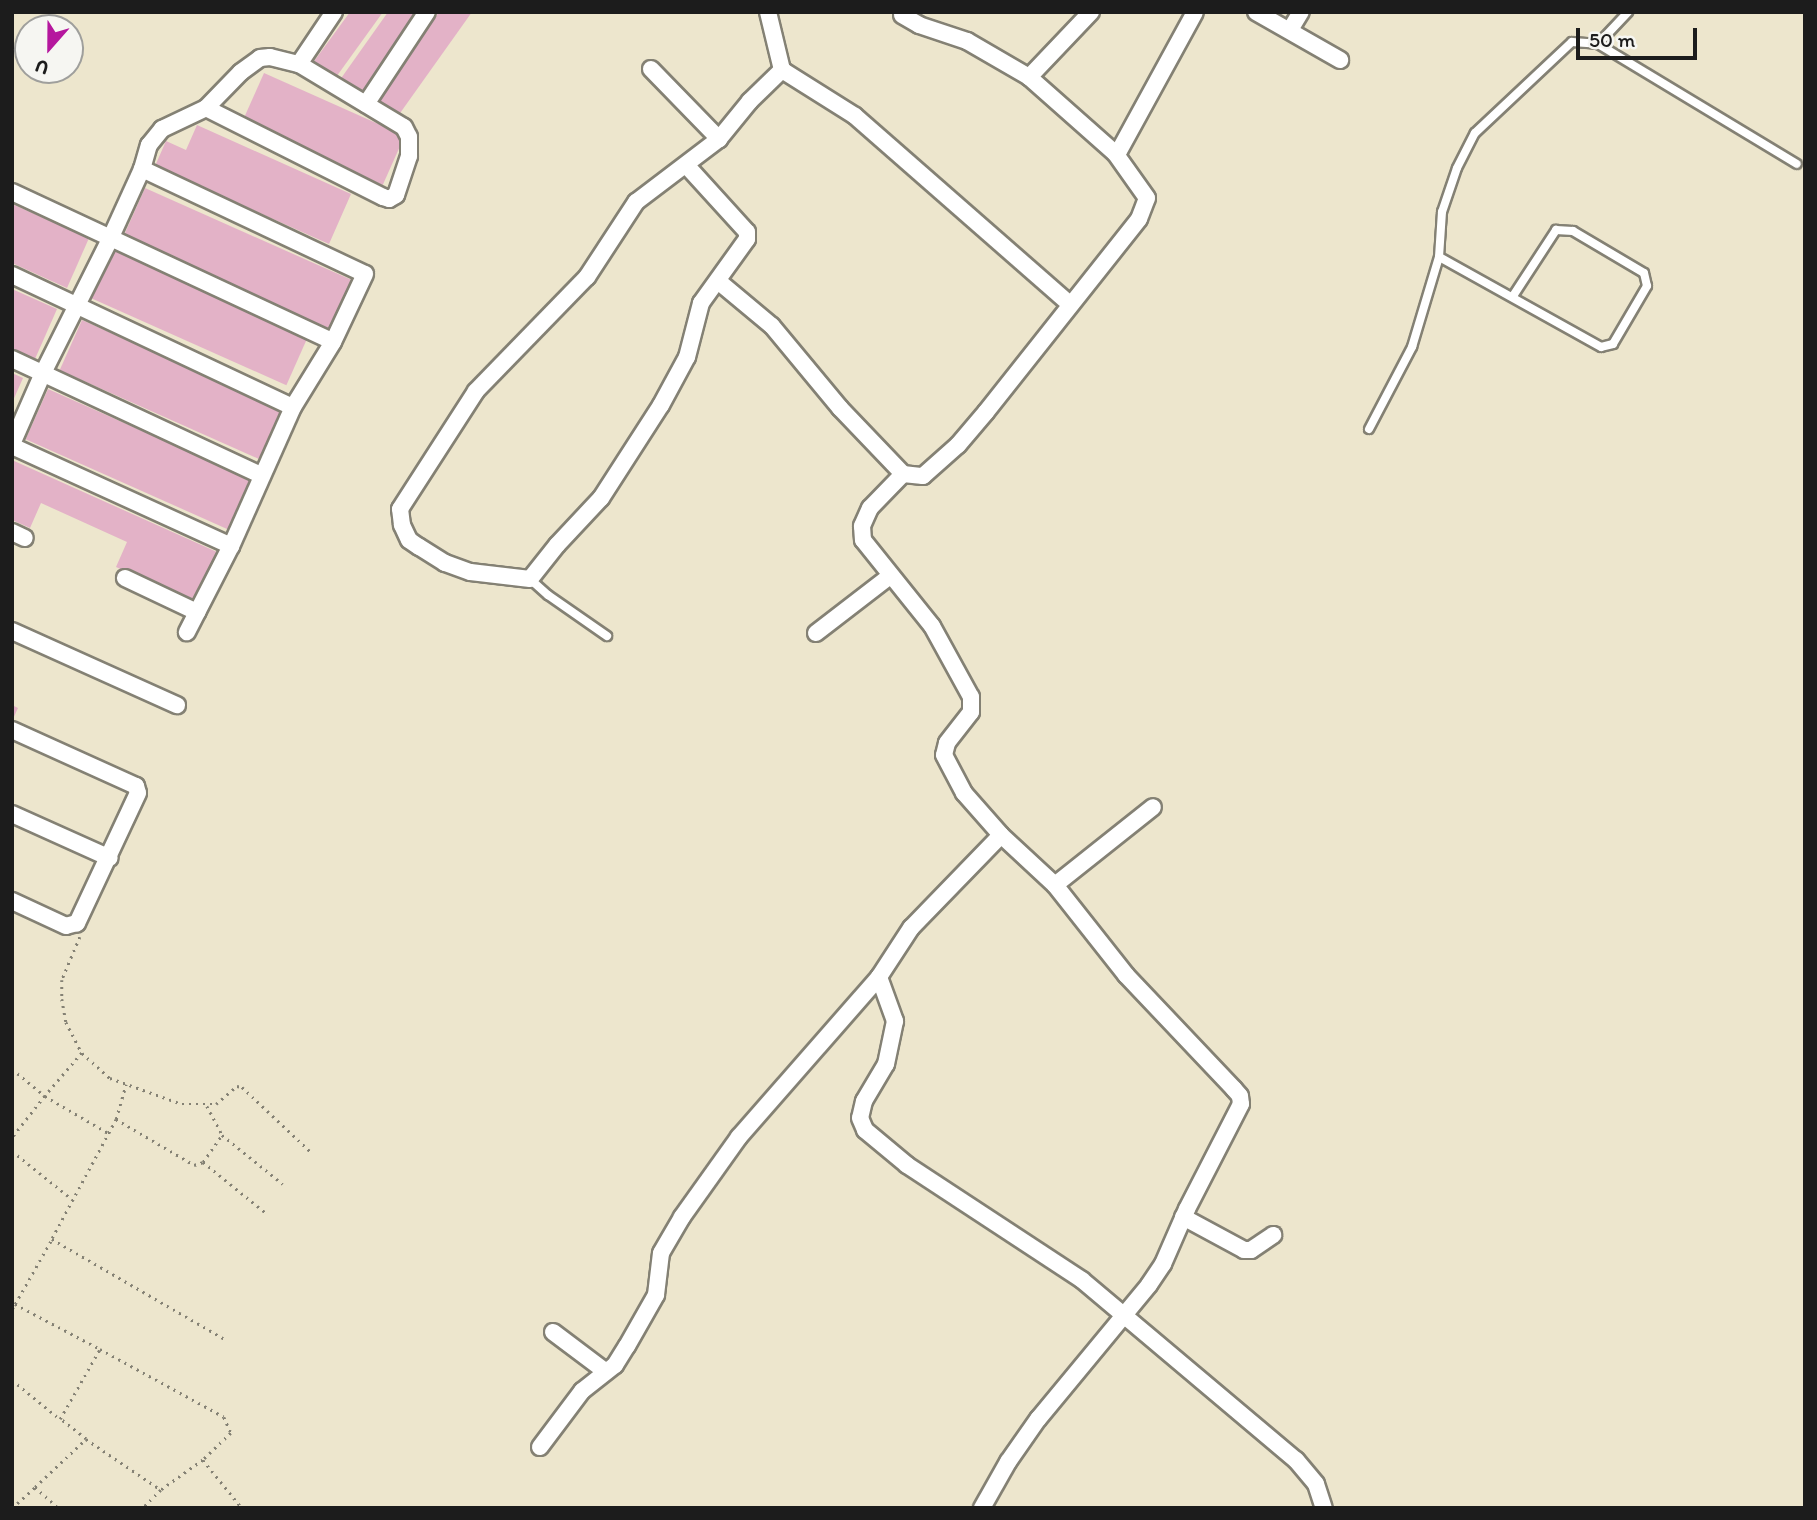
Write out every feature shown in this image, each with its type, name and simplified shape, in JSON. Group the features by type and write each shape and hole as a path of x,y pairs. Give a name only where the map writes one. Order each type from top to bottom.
{"street":[{"path":"299,64 334,12"},
{"path":"366,104 427,12"},
{"path":"768,12 782,70 855,116 1070,304"},
{"path":"1029,77 1091,12"},
{"path":"1115,153 1119,151 1195,12"},
{"path":"1256,12 1340,60"},
{"path":"1290,30 1301,12"},
{"path":"718,281 772,326 840,408 903,474 923,476 950,453 1146,206 1147,198 1115,153 1029,77 967,41 919,25 902,15"},
{"path":"206,108 389,199 396,194 409,156 409,138 404,127 299,64 270,57 260,58 228,84 206,108 156,134 111,237 43,373 12,445 231,546"},
{"path":"651,69 719,139"},
{"path":"687,166 747,232 744,246 701,303 687,357 661,405 601,498 556,545 530,579 483,576 444,562 409,540 402,525 400,509 476,391 587,278 636,202 656,184 687,166 719,139 750,101 782,70"},
{"path":"142,169 364,271 365,277 333,342 293,407 231,546 187,632"},
{"path":"12,192 333,342"},
{"path":"12,275 293,407"},
{"path":"12,359 261,475"},
{"path":"903,474 870,508 862,526 863,540 932,626 971,698 971,712 947,743 944,755 964,793 1001,835 1055,885 1126,975 1240,1096 1239,1111 1183,1217 1163,1264 1038,1419 1008,1462 982,1508"},
{"path":"816,633 890,576"},
{"path":"125,578 197,612"},
{"path":"12,631 177,705"},
{"path":"12,730 136,786 136,800 77,923 66,926 12,901"},
{"path":"1055,885 1153,807"},
{"path":"12,814 110,858"},
{"path":"540,1447 582,1391 606,1372 627,1346 656,1295 661,1253 682,1217 739,1137 879,977 911,928 1001,835"},
{"path":"879,977 895,1021 886,1064 864,1101 860,1118 864,1129 907,1164 1082,1280 1296,1461 1316,1485 1324,1508"},
{"path":"1183,1217 1244,1250 1251,1250 1273,1235"},
{"path":"553,1332 606,1372"}],"lane":[{"path":"1598,44 1628,12"},
{"path":"1369,429 1412,347 1439,257 1442,212 1457,169 1475,133 1572,42 1598,44 1797,164"},
{"path":"1439,257 1601,347 1614,344 1647,285 1644,273 1573,231 1556,230 1513,296"},
{"path":"530,579 548,595 607,636"}],"path":[{"path":"77,923 80,937 62,980 61,999 66,1021 82,1053 110,1078 182,1104 216,1104 237,1086 242,1087 311,1152"},
{"path":"12,1138 82,1053"},
{"path":"12,1069 45,1096 108,1133"},
{"path":"12,1309 116,1119 126,1084"},
{"path":"207,1106 222,1135 283,1184"},
{"path":"116,1119 194,1165 203,1163 222,1135"},
{"path":"12,1151 72,1199"},
{"path":"203,1163 266,1213"},
{"path":"52,1239 226,1340"},
{"path":"15,1304 224,1417 231,1433 203,1460 162,1490 143,1508"},
{"path":"60,1419 100,1349"},
{"path":"12,1380 86,1439 162,1490"},
{"path":"12,1508 86,1439"},
{"path":"203,1460 242,1508"},
{"path":"36,1487 58,1508"}],"building":[{"path":"350,12 383,12 334,80 312,64"},
{"path":"388,12 421,12 359,99 337,84"},
{"path":"439,12 472,12 398,116 376,100"},
{"path":"264,73 405,136 383,185 242,122"},
{"path":"197,125 351,194 329,244 155,166 166,141 186,150"},
{"path":"145,188 352,280 330,331 123,238"},
{"path":"12,204 89,238 67,288 12,263"},
{"path":"111,248 308,336 286,385 89,297"},
{"path":"12,289 57,309 35,359 12,349"},
{"path":"82,320 288,412 266,462 60,370"},
{"path":"12,373 23,378 12,403"},
{"path":"48,389 254,481 232,531 26,439"},
{"path":"12,460 217,552 194,602 116,567 127,542 41,503 30,528 12,520"},
{"path":"12,705 18,708 12,721"}]}
